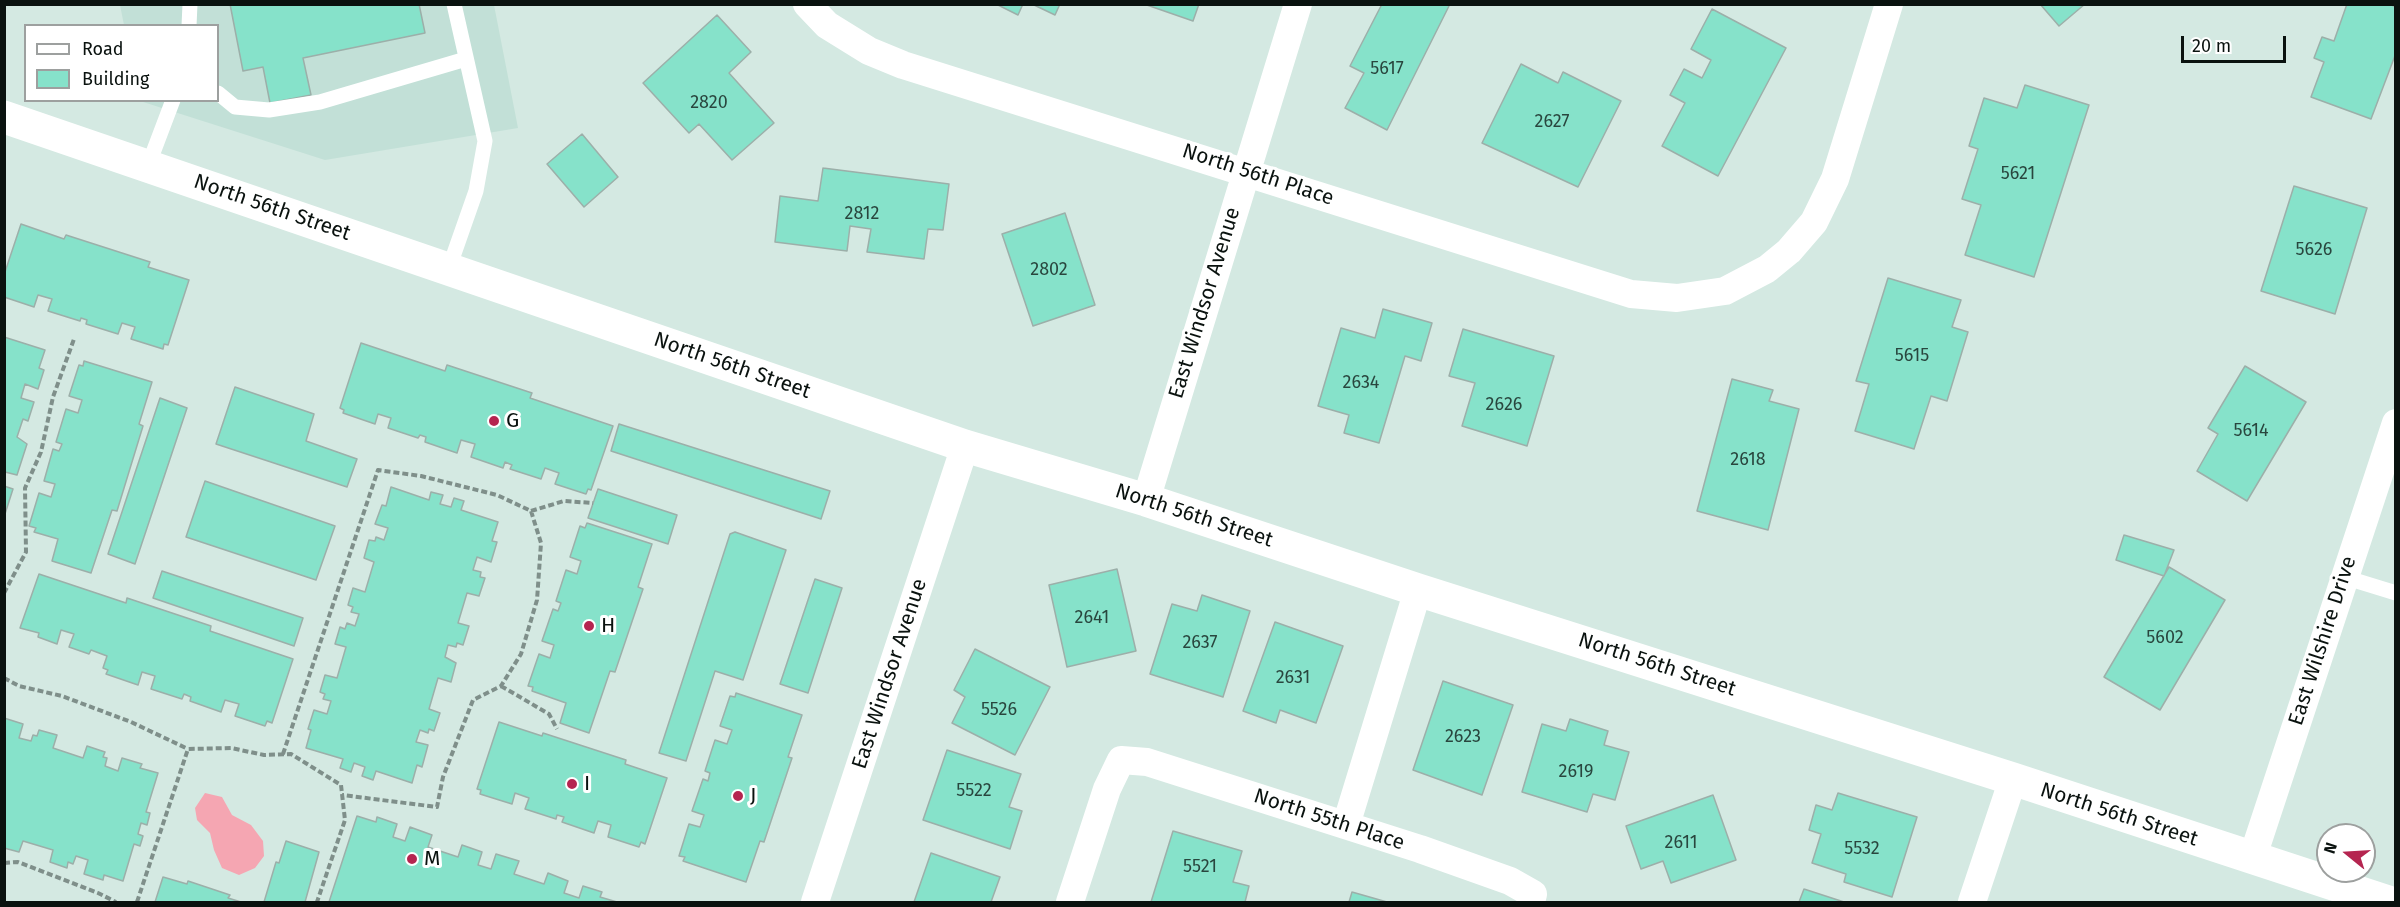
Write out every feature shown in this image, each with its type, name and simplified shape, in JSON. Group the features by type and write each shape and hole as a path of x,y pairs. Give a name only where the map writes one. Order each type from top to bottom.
{"street":[{"name":"North 56th Place","path":"807,4 827,25 869,51 903,65 1246,171 1631,294 1677,298 1725,291 1767,269 1789,251 1814,222 1835,179 1889,4"},
{"name":"East Windsor Avenue","path":"1146,500 1298,4"},
{"name":"North 56th Street","path":"4,117 965,446 1146,500 1418,590 2013,779 2388,903"},
{"name":"East Wilshire Drive","path":"2252,859 2396,423"},
{"name":"East Windsor Avenue","path":"815,903 965,446"},
{"path":"1346,825 1418,590"},
{"name":"North 55th Place","path":"1070,903 1107,789 1121,760 1147,762 1346,825 1510,881 1532,898"},
{"path":"1972,903 2013,779"}],"lane":[{"path":"189,24 190,4"},
{"path":"449,268 476,191 485,141 454,4"},
{"path":"219,94 235,107 269,110 320,102 466,59"},
{"path":"148,166 172,102"},
{"path":"2344,577 2396,593"}],"path":[{"path":"4,593 26,552 25,489 41,452 53,398 74,339"},
{"path":"283,754 378,470 421,476 497,495 531,511 564,501 593,503"},
{"path":"342,795 437,807 443,777 473,700 501,686 521,654 537,600 542,543 531,511"},
{"path":"4,678 19,686 62,696 131,722 188,749 231,748 264,755 291,754 341,785 345,820 317,903"},
{"path":"501,686 549,714 557,729"},
{"path":"137,903 188,749"},
{"path":"4,863 18,862 98,893 116,903"}],"shaded area":[{"path":"120,5 494,5 518,128 325,160 143,102 219,102 219,24 124,24"},
{"path":"205,793 222,797 232,815 251,825 263,841 264,856 255,868 239,875 222,868 210,833 197,820 195,808"}],"building":[{"path":"230,4 419,4 425,33 303,58 311,95 270,103 263,67 243,71"},
{"path":"996,4 1023,4 1018,15"},
{"path":"1032,4 1060,4 1055,15"},
{"path":"1144,4 1199,4 1193,21"},
{"path":"1382,4 1450,4 1387,130 1345,108 1364,73 1350,66"},
{"path":"2040,4 2085,4 2059,26"},
{"path":"2347,4 2389,4 2396,7 2396,53 2371,119 2311,97 2324,62 2314,58 2322,37 2334,41"},
{"path":"1712,9 1786,48 1718,176 1662,146 1685,103 1670,95 1684,69 1702,78 1711,60 1691,49"},
{"path":"717,15 751,52 729,73 774,123 732,160 699,124 689,133 643,83"},
{"path":"1521,64 1558,83 1563,72 1621,101 1578,187 1482,143"},
{"path":"2025,85 2089,105 2034,277 1965,255 1981,205 1962,199 1978,149 1969,146 1984,98 2017,108"},
{"path":"582,134 618,177 584,207 547,164"},
{"path":"823,168 949,184 943,230 928,229 924,259 867,252 871,229 850,226 847,251 775,242 780,196 818,201"},
{"path":"2294,186 2367,208 2335,314 2261,291"},
{"path":"1065,213 1095,305 1033,326 1002,234"},
{"path":"21,224 64,239 66,235 150,262 148,267 189,280 168,345 164,344 163,349 131,339 135,327 122,323 118,334 86,324 87,320 81,318 80,321 48,311 52,299 38,295 34,307 4,297 4,275"},
{"path":"1888,278 1961,300 1952,327 1968,332 1947,401 1931,396 1914,449 1855,431 1869,384 1856,381"},
{"path":"1383,309 1432,323 1421,361 1405,356 1379,443 1344,433 1349,415 1318,406 1341,328 1375,338"},
{"path":"1463,329 1554,356 1527,446 1462,426 1475,383 1449,376"},
{"path":"4,337 45,350 39,368 44,370 38,389 25,384 21,398 34,402 28,421 23,419 17,437 27,444 17,475 5,472 4,474"},
{"name":"G","path":"361,343 445,371 447,365 532,393 530,398 613,426 591,490 588,489 586,494 555,484 559,473 545,468 541,479 510,469 512,465 505,462 503,468 471,457 475,444 461,440 457,453 425,442 426,437 420,435 418,438 388,428 391,418 378,414 375,424 343,413 344,410 340,408"},
{"path":"84,361 152,382 139,424 143,426 117,511 112,510 91,573 52,561 58,539 34,532 36,528 29,526 39,493 51,497 55,484 44,481 53,449 59,451 62,444 56,442 66,409 78,413 82,400 69,396 79,365 83,366"},
{"path":"2245,366 2306,402 2247,501 2197,471 2218,434 2208,428"},
{"path":"1732,379 1773,390 1769,401 1799,409 1768,530 1697,511"},
{"path":"235,387 314,414 306,441 357,459 347,487 216,444"},
{"path":"160,398 187,408 135,564 108,554"},
{"path":"619,424 830,491 821,519 611,451"},
{"path":"205,481 335,526 316,580 186,537"},
{"path":"4,486 13,489 4,517"},
{"path":"391,487 429,500 431,492 443,495 440,504 451,507 454,498 464,501 461,510 498,522 492,541 497,542 491,562 477,557 473,570 481,572 480,577 485,578 479,596 467,593 458,623 469,626 463,645 457,643 456,647 448,645 445,657 456,663 451,682 438,678 429,709 440,713 434,731 429,729 428,733 420,730 416,742 428,745 422,767 417,765 412,783 376,771 373,780 362,776 365,767 354,763 351,772 340,768 343,759 306,748 311,730 308,729 314,710 327,714 331,701 323,699 325,694 320,692 325,675 337,678 346,647 335,644 340,627 345,629 347,623 355,626 359,614 351,612 353,607 348,605 353,588 365,592 374,562 364,558 369,540 375,541 376,537 384,540 388,528 375,524 382,505 386,506"},
{"path":"598,489 677,515 668,544 588,518"},
{"name":"H","path":"587,523 652,544 638,587 643,589 615,672 610,671 589,733 560,723 566,703 532,691 533,687 528,686 539,654 550,658 554,645 542,641 553,609 558,611 561,603 556,601 566,570 577,574 581,561 570,557 580,526 585,528"},
{"path":"735,532 786,550 743,680 715,671 686,761 659,753 730,534"},
{"path":"2124,535 2174,550 2164,576 2116,560"},
{"path":"2169,567 2225,600 2160,710 2104,677"},
{"path":"1117,569 1136,651 1067,667 1049,585"},
{"path":"162,571 303,618 294,646 153,598"},
{"path":"39,574 126,603 127,598 211,626 210,631 293,659 272,723 267,721 265,726 235,716 239,704 225,700 221,712 190,701 191,697 184,694 182,699 151,689 155,676 142,672 138,685 106,674 108,670 103,668 107,656 91,650 89,654 69,647 74,634 61,630 57,644 38,637 39,633 20,628"},
{"path":"815,579 842,588 808,693 780,684"},
{"path":"1202,595 1250,611 1223,697 1150,674 1172,604 1197,611"},
{"path":"1275,622 1343,646 1316,723 1280,710 1276,723 1243,711"},
{"path":"975,649 1050,687 1015,755 952,723 965,697 954,690"},
{"path":"1443,681 1513,705 1482,795 1413,770"},
{"name":"J","path":"736,693 802,715 788,757 792,758 764,842 760,841 746,882 683,861 685,857 679,856 689,824 700,827 704,815 692,811 703,779 708,781 710,773 705,771 715,740 727,744 732,730 720,726 730,696 735,697"},
{"path":"4,718 23,724 19,738 31,741 33,735 37,736 39,730 57,735 53,748 83,758 87,746 105,752 103,757 107,758 105,766 118,771 122,758 142,764 140,768 158,773 146,812 150,813 147,825 141,823 138,834 143,836 140,846 134,844 123,881 104,875 103,880 84,874 88,860 76,856 73,864 68,862 67,868 50,862 53,850 23,841 19,852 4,848"},
{"path":"1570,719 1608,731 1604,745 1629,752 1615,800 1593,794 1587,812 1522,792 1542,724 1566,731"},
{"name":"I","path":"499,722 542,736 543,733 626,760 625,764 667,778 645,844 641,842 639,847 608,837 611,825 598,821 594,833 562,822 564,817 557,815 556,819 525,809 529,798 515,793 512,804 480,794 481,790 477,789"},
{"path":"947,750 1021,774 1009,807 1022,811 1010,849 923,820"},
{"path":"1838,793 1917,817 1892,897 1844,882 1846,874 1812,863 1821,834 1809,830 1816,805 1832,810"},
{"path":"1713,795 1736,860 1671,883 1663,861 1641,869 1626,826"},
{"name":"M","path":"357,816 376,822 377,817 397,824 393,837 405,841 410,827 432,835 428,847 458,857 462,845 482,852 478,865 491,869 496,854 519,861 514,874 544,884 548,873 568,881 564,893 579,898 583,886 602,892 600,897 617,902 329,902"},
{"path":"1173,831 1242,851 1233,882 1249,886 1245,902 1151,902"},
{"path":"286,841 319,852 305,902 264,902 276,862 279,863"},
{"path":"931,853 1000,877 991,902 914,902"},
{"path":"163,877 187,884 188,881 230,895 228,898 241,902 155,902"},
{"path":"1804,889 1844,902 1799,902"},
{"path":"1352,892 1387,902 1349,902"}],"place":[{"name":"G","path":"494,421"},
{"name":"H","path":"589,626"},
{"name":"I","path":"572,784"},
{"name":"J","path":"738,796"},
{"name":"M","path":"412,859"}]}
